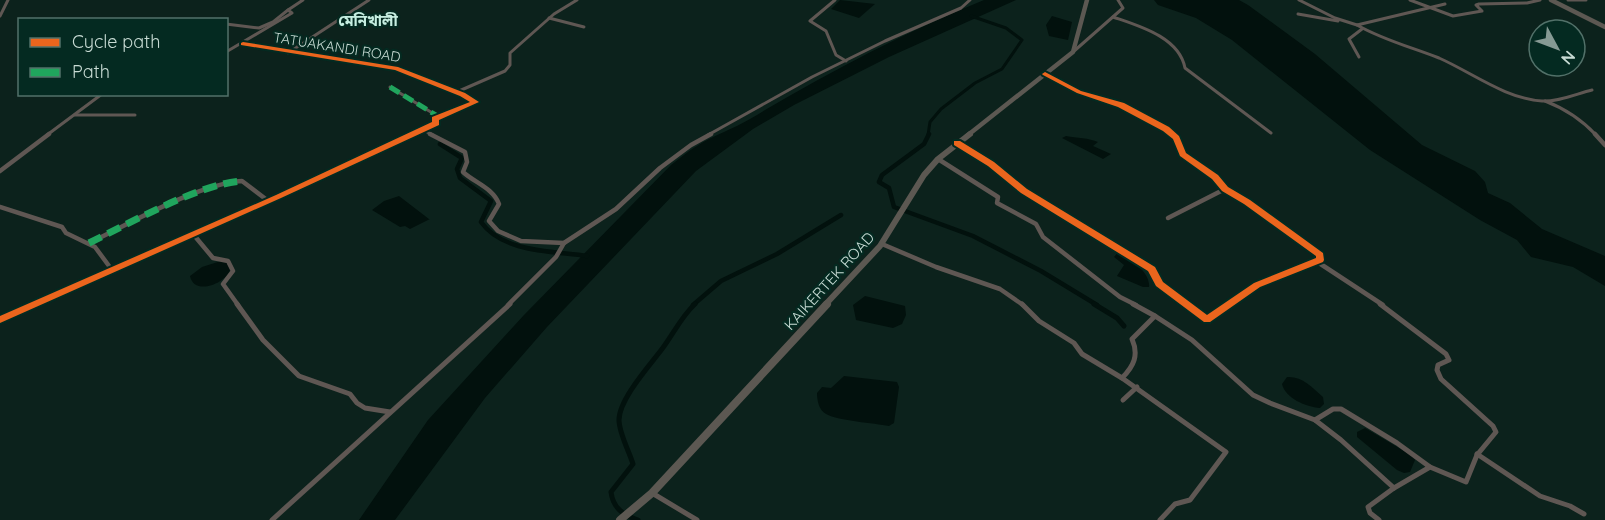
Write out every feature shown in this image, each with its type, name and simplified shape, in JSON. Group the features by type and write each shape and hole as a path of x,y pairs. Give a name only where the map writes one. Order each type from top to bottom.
{"main road":[{"path":"1073,52 1087,0"},
{"path":"1551,0 1605,27"},
{"name":"KAIKERTEK ROAD","path":"620,520 652,493 882,244 924,175 938,159 1073,52"}],"street":[{"path":"0,16 4,2 8,0"},
{"path":"228,24 236,23 258,28 268,24 303,0"},
{"path":"288,53 369,0"},
{"path":"459,91 505,71 510,65 510,53 549,18 577,0"},
{"path":"835,0 810,21 826,30 837,55 846,61"},
{"path":"272,520 505,309 556,257 564,245 616,209 660,168 691,145 772,98 885,41 961,8 970,0"},
{"path":"1073,52 1124,7 1118,0"},
{"path":"1299,0 1328,12 1338,21"},
{"path":"1410,0 1448,15 1458,16 1482,11 1476,4 1527,3 1540,0"},
{"path":"1551,0 1557,0"},
{"path":"1568,0 1586,0"},
{"path":"1298,14 1357,25 1445,4"},
{"path":"228,52 293,12 288,10"},
{"path":"1113,17 1171,43 1186,63 1185,68 1271,133"},
{"path":"549,18 584,27"},
{"path":"1357,25 1501,87 1561,107 1583,121 1605,145"},
{"path":"1359,57 1348,39 1362,29"},
{"name":"TATUAKANDI ROAD","path":"243,44 288,53 396,68 413,73 439,86 459,91"},
{"path":"957,143 991,164 1024,191 1152,269 1159,284 1207,320 1257,285 1321,257 1247,202 1225,189 1215,177 1183,154 1176,138 1166,129 1121,105 1079,92 1045,74"},
{"path":"390,87 440,117"},
{"path":"1545,101 1592,90"},
{"path":"0,320 51,300 112,270 423,130 436,123 434,120 475,102 459,91"},
{"path":"0,171 99,96"},
{"path":"75,115 135,115"},
{"path":"423,130 465,152 467,162 463,172 493,193 498,200 499,204 489,221 494,228 521,241 564,245"},
{"path":"938,159 964,172 975,183 998,197 997,203 1036,224 1043,237 1120,297 1155,316 1212,355 1247,389 1264,400 1315,420 1341,440 1394,488"},
{"path":"89,243 195,193 229,182 242,181 267,201"},
{"path":"1168,218 1225,189"},
{"path":"0,207 58,225 66,232 95,247 112,270"},
{"path":"193,234 213,258 228,261 232,271 223,284 263,340 286,365 307,379 350,394 357,403 365,408 390,412"},
{"path":"882,244 936,267 1000,290 1017,299 1039,321 1074,343 1082,354 1137,387 1226,454 1190,500 1175,504 1160,520"},
{"path":"1315,420 1333,409 1341,409 1397,443 1430,467 1465,482 1477,454 1496,432 1493,426 1441,378 1437,370 1438,365 1449,360 1446,354 1382,305 1316,261"},
{"path":"1122,378 1136,363 1137,348 1132,339 1155,316"},
{"path":"1123,400 1137,387"},
{"path":"1477,454 1540,496 1570,506 1584,514"},
{"path":"1379,520 1370,513 1368,507 1394,488 1430,467"},
{"path":"652,493 697,520"}],"shaded area":[{"path":"840,0 875,4 859,18 831,9"},
{"path":"984,0 1016,0 889,57 794,105 753,129 696,171 547,327 485,398 395,520 359,520 428,420 524,315 671,165 703,142 744,123 836,70 894,40"},
{"path":"1154,0 1239,0 1248,5 1315,54 1422,145 1475,171 1485,182 1488,193 1510,203 1542,229 1605,256 1605,286 1573,267 1531,257 1517,240 1480,220 1370,150 1232,40 1196,18 1158,5"},
{"path":"1052,16 1072,22 1068,40 1049,36 1046,25"},
{"path":"1066,136 1098,142 1093,146 1111,154 1103,159 1062,138"},
{"path":"399,196 430,219 410,229 405,226 400,227 372,210 384,201"},
{"path":"1119,251 1143,271 1147,276 1149,287 1143,287 1117,276 1124,265 1114,257"},
{"path":"221,261 227,262 230,270 222,280 203,287 193,282 190,276 202,267"},
{"path":"865,296 905,306 906,315 902,324 893,328 856,320 853,305"},
{"path":"844,376 897,382 899,387 894,423 889,426 857,422 826,414 819,405 817,393 822,387 831,388"},
{"path":"1287,377 1297,378 1306,383 1323,397 1324,404 1320,408 1314,407 1303,404 1287,394 1282,384"},
{"path":"1365,428 1411,455 1415,460 1410,472 1404,473 1397,470 1357,437 1357,432"}],"waterway":[{"path":"928,135 930,122 941,109 975,83 1002,69 1022,40 1006,28 971,16"},
{"path":"929,134 924,144 882,175 879,182 889,188 894,207 973,236 1041,271 1097,305"},
{"path":"440,144 462,158 457,169 460,178 491,201 481,222 490,232 502,240 530,249 587,256"},
{"path":"693,305 721,281 777,254 841,215"},
{"path":"638,520 620,510 611,492 633,464 621,431 620,412 629,393 695,304"},
{"path":"1094,304 1117,318 1124,326"}],"marked path":[{"path":"390,87 439,117"},
{"path":"89,243 196,193 229,182 242,181"}],"cycle path":[{"path":"0,320 310,182 436,123 435,119 475,102 396,68 243,44"},
{"path":"957,143 991,164 1024,191 1152,269 1159,284 1207,320 1257,285 1320,260 1320,255 1315,251 1225,189 1215,177 1183,154 1176,138 1166,129 1121,105 1079,92 1045,74"}],"district":[{"name":"মেনিখালী","path":"368,20"}]}
